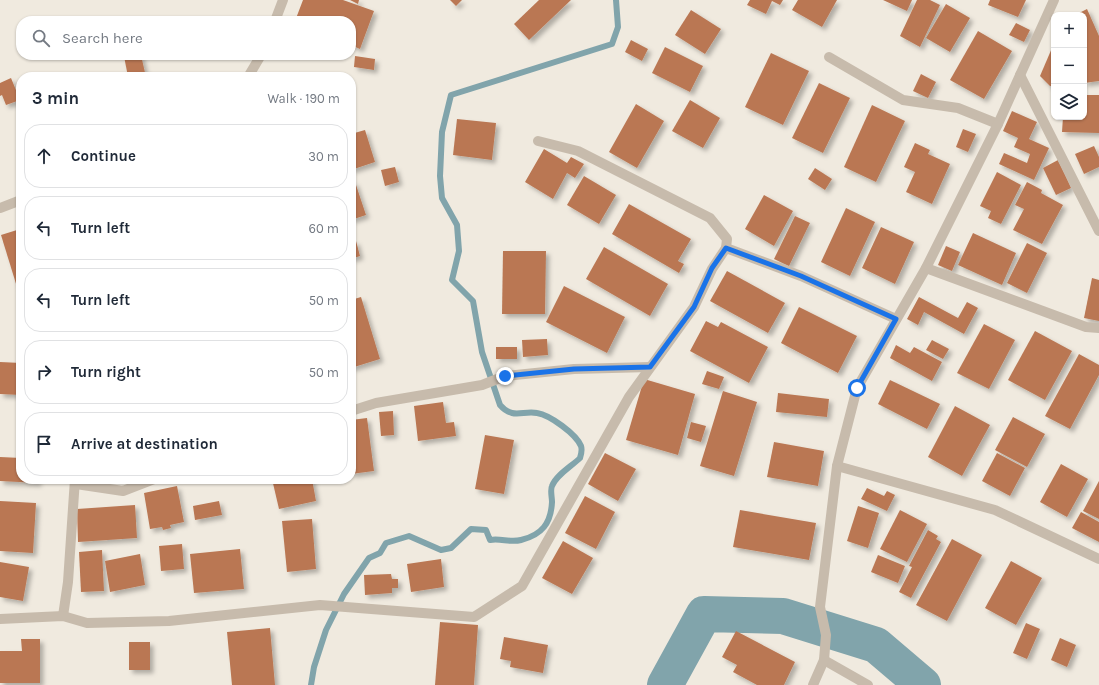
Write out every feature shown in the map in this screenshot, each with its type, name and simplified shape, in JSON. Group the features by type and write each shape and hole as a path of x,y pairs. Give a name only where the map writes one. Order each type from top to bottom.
{"street":[{"path":"277,16 283,0"},
{"path":"812,685 824,660 826,635 820,607 837,466 857,388 926,268 998,124 1054,0"},
{"path":"829,57 903,100 958,108 998,124"},
{"path":"251,72 257,60"},
{"path":"1020,75 1099,231"},
{"path":"0,619 63,616 87,623 169,621 320,605 474,617 522,586 629,397 694,307 712,268 726,248 727,239 710,218 578,151 538,141"},
{"path":"0,208 16,203"},
{"path":"726,248 801,276 896,319"},
{"path":"926,268 1086,327 1099,328"},
{"path":"356,409 376,403 482,385 505,376 574,369 650,367"},
{"path":"837,466 995,510 1099,559"},
{"path":"63,616 68,582 76,484"},
{"path":"90,484 122,491 141,484"},
{"path":"824,660 868,685"}],"building":[{"path":"303,0 343,0 374,11 360,49 356,47 356,16 297,16"},
{"path":"350,0 359,0 358,4"},
{"path":"450,0 462,0 456,6"},
{"path":"539,0 571,0 529,40 514,24"},
{"path":"750,0 783,0 780,5 772,1 766,14 747,5"},
{"path":"798,0 837,0 822,27 792,10"},
{"path":"883,0 912,0 907,11"},
{"path":"917,0 930,0 940,5 920,47 900,36"},
{"path":"990,0 1026,0 1018,17 988,5"},
{"path":"946,4 970,18 950,52 926,38"},
{"path":"1087,9 1099,36 1099,81 1087,83 1087,12 1081,12"},
{"path":"691,10 721,29 705,54 675,35"},
{"path":"1016,23 1030,30 1024,42 1009,35"},
{"path":"978,31 1012,51 984,99 950,80"},
{"path":"631,40 648,49 642,61 625,52"},
{"path":"665,47 703,66 690,92 652,73"},
{"path":"1051,50 1051,86 1040,76"},
{"path":"771,53 809,71 783,125 745,107"},
{"path":"356,56 375,59 374,70 354,67"},
{"path":"125,60 142,60 145,72 127,72"},
{"path":"921,74 936,82 928,98 913,91"},
{"path":"11,78 16,90 16,101 6,105 2,95 0,96 0,83"},
{"path":"819,83 850,98 823,153 792,138"},
{"path":"1087,95 1099,95 1099,133 1062,132 1063,120 1087,120"},
{"path":"690,100 720,118 703,148 672,131"},
{"path":"636,104 664,121 637,168 609,152"},
{"path":"872,105 905,121 876,182 844,167"},
{"path":"1012,111 1037,122 1029,139 1049,148 1034,180 999,164 1004,153 1027,163 1030,154 1014,147 1018,138 1003,131"},
{"path":"457,119 496,123 492,160 453,155"},
{"path":"963,129 976,134 968,152 956,147"},
{"path":"365,130 375,162 356,168 356,133"},
{"path":"915,143 930,150 928,154 950,164 932,204 906,192 915,172 904,167"},
{"path":"1094,146 1099,157 1099,167 1084,174 1075,154"},
{"path":"544,149 567,163 571,157 584,164 575,178 567,173 553,199 525,182"},
{"path":"1058,160 1071,188 1056,195 1043,168"},
{"path":"395,167 399,182 385,186 381,170"},
{"path":"815,168 832,179 825,190 808,179"},
{"path":"997,172 1021,185 1001,224 988,218 991,211 980,206"},
{"path":"584,176 616,195 599,224 567,205"},
{"path":"1027,182 1042,190 1041,193 1063,205 1042,244 1013,230 1024,209 1015,205"},
{"path":"356,185 366,215 356,218"},
{"path":"764,195 793,211 774,246 745,229"},
{"path":"629,204 691,239 678,261 684,264 679,273 612,234"},
{"path":"846,208 875,222 850,276 821,262"},
{"path":"795,216 810,223 789,266 774,259"},
{"path":"881,227 914,242 895,284 862,268"},
{"path":"16,230 16,284 1,235"},
{"path":"973,233 1016,253 1002,285 958,265"},
{"path":"356,241 360,256 356,257"},
{"path":"1027,243 1047,253 1027,293 1007,283"},
{"path":"946,246 960,252 952,271 938,265"},
{"path":"604,247 668,284 650,316 586,279"},
{"path":"503,251 546,251 545,314 502,314"},
{"path":"727,271 785,303 768,333 710,301"},
{"path":"1092,278 1099,280 1099,321 1084,318"},
{"path":"564,286 625,317 607,353 546,322"},
{"path":"361,297 380,359 356,366 356,298"},
{"path":"919,297 958,318 967,302 978,308 964,334 924,312 918,325 907,319"},
{"path":"799,307 857,336 838,373 781,343"},
{"path":"706,321 718,327 721,322 768,347 749,383 690,351"},
{"path":"984,324 1015,340 989,389 957,373"},
{"path":"1035,331 1072,351 1045,400 1008,380"},
{"path":"547,339 548,355 523,357 522,340"},
{"path":"932,340 949,349 943,359 926,350"},
{"path":"896,345 910,353 914,347 942,362 932,381 890,358"},
{"path":"496,347 517,347 517,359 496,359"},
{"path":"1079,354 1099,365 1099,375 1070,429 1045,416"},
{"path":"0,362 16,363 16,395 0,394"},
{"path":"707,371 724,377 719,389 702,384"},
{"path":"644,379 695,394 678,455 626,440"},
{"path":"890,380 940,404 927,429 878,404"},
{"path":"723,391 757,402 734,476 700,466"},
{"path":"778,393 829,399 827,417 776,412"},
{"path":"443,402 446,423 454,422 456,436 418,441 414,406"},
{"path":"955,406 990,425 962,476 928,457"},
{"path":"393,411 394,435 381,436 379,412"},
{"path":"1013,417 1045,434 1027,467 995,450"},
{"path":"367,418 374,471 356,473 356,419"},
{"path":"691,422 706,426 701,442 687,438"},
{"path":"485,435 514,440 504,494 475,489"},
{"path":"774,442 824,451 818,486 767,477"},
{"path":"605,453 636,469 618,501 588,484"},
{"path":"997,453 1025,468 1010,496 982,481"},
{"path":"0,457 16,458 16,482 0,481"},
{"path":"1061,464 1088,479 1067,517 1040,502"},
{"path":"1099,481 1099,519 1083,511"},
{"path":"273,484 313,484 316,501 279,509"},
{"path":"177,486 184,522 170,525 171,528 163,530 162,527 150,529 144,493"},
{"path":"867,488 884,496 887,491 895,495 887,511 861,499"},
{"path":"585,496 615,512 596,549 565,533"},
{"path":"0,501 36,503 33,553 0,551"},
{"path":"219,501 222,515 195,520 193,506"},
{"path":"135,505 137,538 78,542 77,509"},
{"path":"858,506 879,513 868,548 847,541"},
{"path":"740,510 816,523 809,560 733,547"},
{"path":"900,510 927,524 907,562 880,549"},
{"path":"1081,512 1099,522 1099,542 1072,528"},
{"path":"312,519 316,569 287,572 282,521"},
{"path":"928,530 938,536 936,539 941,542 911,598 899,592 912,567 909,566"},
{"path":"952,539 982,555 947,621 916,605"},
{"path":"563,541 593,558 572,594 542,578"},
{"path":"182,544 184,569 161,571 159,546"},
{"path":"240,549 244,589 194,593 190,554"},
{"path":"102,550 104,591 81,592 79,552"},
{"path":"140,554 145,585 110,592 105,561"},
{"path":"878,555 905,566 898,583 871,572"},
{"path":"441,559 444,587 411,592 407,564"},
{"path":"1011,561 1042,578 1016,625 985,608"},
{"path":"0,562 29,567 23,601 0,597"},
{"path":"391,574 392,579 398,579 398,588 392,588 392,593 365,595 364,575"},
{"path":"440,622 478,625 474,685 435,685"},
{"path":"1026,623 1040,629 1027,659 1013,653"},
{"path":"270,628 275,685 232,685 227,632"},
{"path":"736,631 795,662 784,685 757,685 733,672 737,665 722,657"},
{"path":"504,637 548,645 543,673 510,667 511,661 500,659"},
{"path":"1060,638 1076,645 1067,667 1051,660"},
{"path":"21,639 40,639 40,683 0,683 0,651 22,651"},
{"path":"129,642 150,642 150,670 129,670"}],"waterway":[{"path":"311,685 314,667 326,630 344,594 369,558 380,553 386,543 409,536 441,550 451,548 471,529 486,530 490,540 517,541 535,535 544,527 550,516 552,502 551,489 554,482 580,458 581,446 578,441 568,431 549,417 532,412 518,414 509,412 500,405 482,352 473,301 452,280 459,251 457,225 442,198 440,176 442,132 451,95 612,44 618,27 616,0"},
{"path":"665,685 704,614 783,616 876,645 923,685"}],"route":[{"path":"505,376 574,369 650,367 694,307 712,268 726,248 801,276 896,319 857,388"}]}
